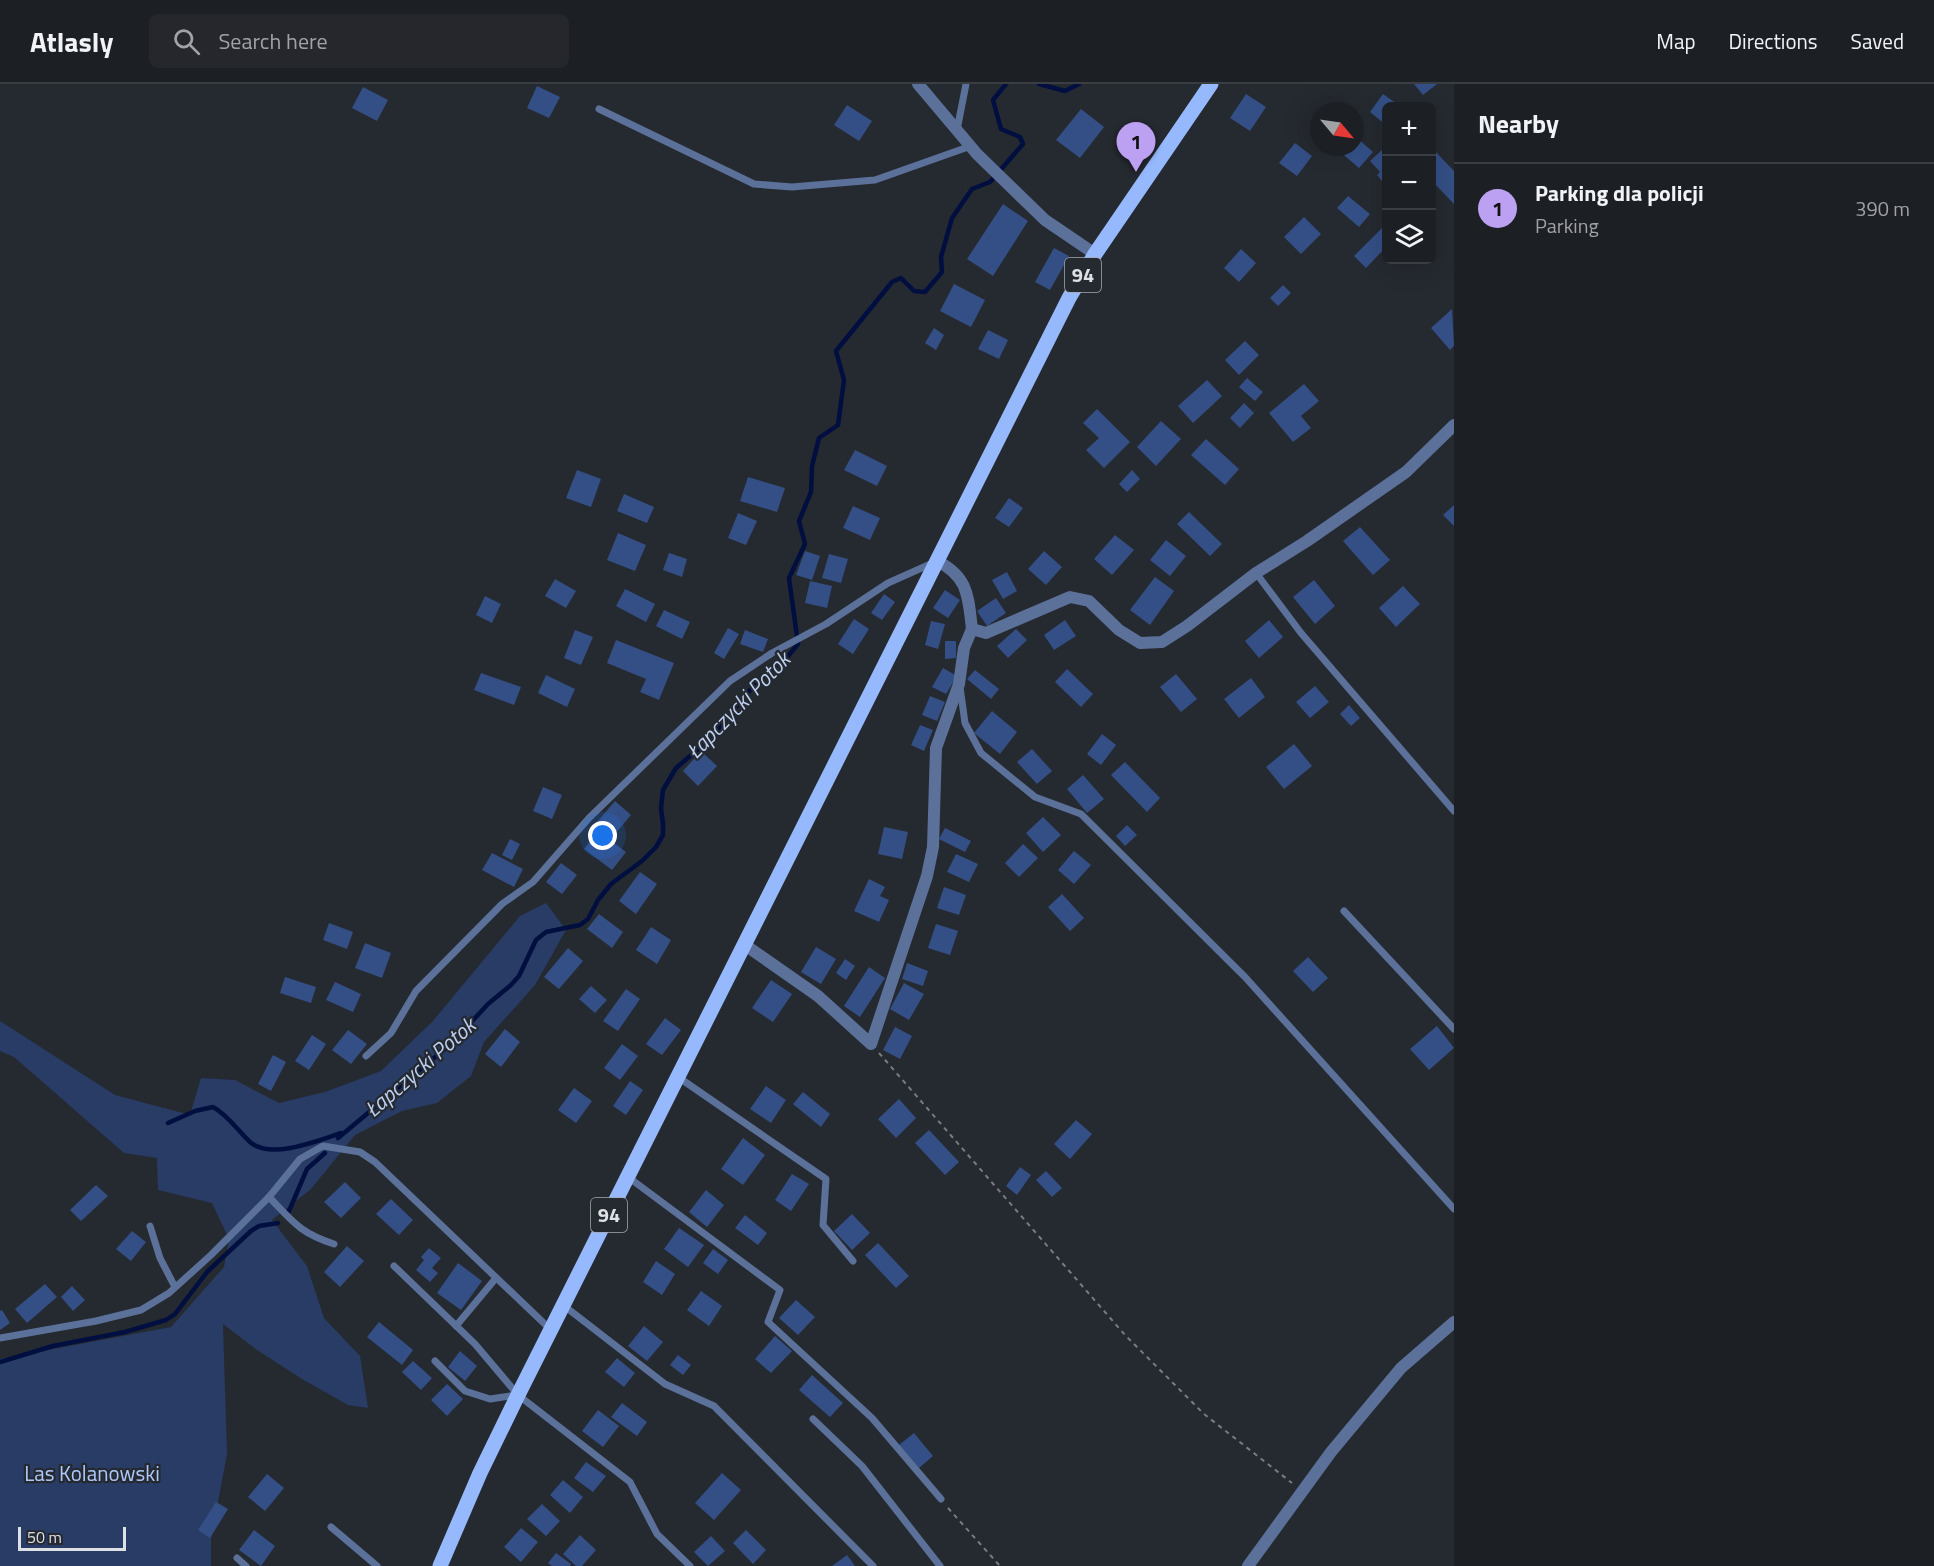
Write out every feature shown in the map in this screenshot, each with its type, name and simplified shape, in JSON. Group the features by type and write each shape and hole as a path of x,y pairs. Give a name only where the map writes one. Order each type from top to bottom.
{"main road":[{"name":"94","path":"444,1564 480,1473 518,1395 1069,298 1095,254 1211,84"}],"street":[{"path":"918,84 971,146 1045,220 1095,254"},
{"path":"972,629 986,633 1070,597 1089,601 1119,630 1140,643 1162,642 1187,626 1256,573 1407,472 1454,425"},
{"path":"745,945 818,996 871,1044 927,876 933,847 936,748 959,684 964,648 972,629 967,590 957,573 937,561"},
{"path":"1248,1566 1331,1452 1401,1368 1454,1322"}],"lane":[{"path":"957,130 966,84"},
{"path":"599,109 754,184 792,187 875,180 971,146"},
{"path":"366,1056 391,1033 416,992 502,904 533,882 589,818 730,681 888,583 937,561"},
{"path":"1256,573 1301,633 1454,812"},
{"path":"959,684 965,723 981,753 1035,797 1081,814 1245,977 1454,1209"},
{"path":"1344,911 1454,1029"},
{"path":"678,1077 826,1179 823,1225 853,1261"},
{"path":"0,1338 96,1321 141,1310 175,1287 269,1197 300,1159 323,1146 360,1152 375,1162 551,1330"},
{"path":"628,1177 780,1290 768,1322 872,1418 940,1498"},
{"path":"269,1197 296,1226 316,1238 334,1244"},
{"path":"150,1226 160,1258 175,1287"},
{"path":"394,1266 475,1344 518,1395 630,1482 657,1534 690,1566"},
{"path":"456,1326 496,1278"},
{"path":"564,1305 665,1384 714,1406 873,1566"},
{"path":"435,1361 465,1390 490,1399 518,1395"},
{"path":"813,1419 862,1466 940,1566"},
{"path":"332,1527 377,1566"},
{"path":"237,1558 246,1566"}],"path":[{"path":"871,1044 1125,1335 1204,1413 1304,1492"},
{"path":"940,1498 1000,1566"}],"green space":[{"name":"Las Kolanowski","path":"546,903 566,930 535,985 484,1042 471,1076 437,1103 402,1111 355,1135 311,1189 272,1220 307,1266 324,1318 360,1356 368,1408 348,1405 302,1379 257,1350 223,1324 227,1454 211,1539 211,1566 0,1566 0,1359 171,1327 224,1267 229,1239 212,1203 158,1190 157,1158 124,1153 14,1057 0,1051 0,1021 115,1095 190,1115 201,1078 235,1080 279,1103 325,1092 381,1071 433,1021 520,916"}],"building":[{"path":"1414,84 1437,84 1423,95"},
{"path":"537,86 560,97 549,118 527,108"},
{"path":"363,87 388,100 377,121 352,108"},
{"path":"1246,94 1266,107 1250,131 1230,118"},
{"path":"1383,94 1394,102 1382,102 1382,122 1370,112"},
{"path":"847,105 872,121 859,141 834,125"},
{"path":"1081,109 1104,127 1080,158 1056,140"},
{"path":"1295,143 1312,156 1297,176 1279,163"},
{"path":"1364,144 1373,152 1359,168 1345,156 1364,156"},
{"path":"1382,150 1382,181 1377,175 1380,172 1370,161"},
{"path":"1436,152 1454,171 1454,204 1436,185"},
{"path":"1348,196 1370,214 1359,227 1337,208"},
{"path":"1003,204 1028,221 993,276 967,259"},
{"path":"1304,217 1321,234 1301,254 1284,237"},
{"path":"1382,228 1382,251 1366,268 1354,256"},
{"path":"1054,248 1069,256 1050,290 1035,282"},
{"path":"1241,249 1256,263 1239,282 1224,268"},
{"path":"954,284 985,300 971,327 940,311"},
{"path":"1283,285 1291,293 1278,306 1270,298"},
{"path":"1452,309 1454,346 1450,350 1431,328"},
{"path":"934,328 944,335 936,350 925,343"},
{"path":"988,330 1008,340 999,359 978,349"},
{"path":"1245,341 1259,355 1239,375 1225,360"},
{"path":"1247,378 1263,392 1255,401 1239,387"},
{"path":"1207,380 1222,396 1193,423 1178,406"},
{"path":"1304,384 1319,401 1301,416 1311,428 1293,442 1269,413"},
{"path":"1244,403 1254,413 1240,428 1230,418"},
{"path":"1097,409 1130,442 1104,468 1086,450 1099,438 1083,423"},
{"path":"1161,421 1181,439 1156,466 1137,447"},
{"path":"1206,439 1239,469 1225,485 1191,455"},
{"path":"855,450 887,466 877,486 844,470"},
{"path":"577,470 601,479 591,507 566,498"},
{"path":"1132,470 1140,479 1127,492 1119,484"},
{"path":"748,477 785,488 777,512 740,501"},
{"path":"624,494 654,507 647,523 617,511"},
{"path":"1009,498 1023,508 1009,527 995,518"},
{"path":"1454,505 1454,526 1443,515"},
{"path":"853,506 880,518 870,540 843,528"},
{"path":"1189,512 1222,544 1210,556 1177,524"},
{"path":"738,513 757,521 746,545 728,538"},
{"path":"1360,527 1390,560 1373,575 1343,541"},
{"path":"618,533 646,545 635,571 607,560"},
{"path":"1115,535 1134,550 1112,575 1094,559"},
{"path":"1166,540 1186,556 1170,576 1150,560"},
{"path":"805,551 820,556 812,580 796,575"},
{"path":"1044,551 1062,567 1046,585 1028,569"},
{"path":"669,553 687,559 682,577 663,570"},
{"path":"829,554 848,559 841,583 822,578"},
{"path":"1007,572 1017,591 1003,599 992,580"},
{"path":"1155,577 1174,591 1150,625 1130,610"},
{"path":"555,579 576,591 566,608 545,596"},
{"path":"1314,580 1335,606 1315,624 1293,597"},
{"path":"810,581 832,586 827,608 805,603"},
{"path":"1403,586 1420,604 1396,627 1379,608"},
{"path":"625,589 655,604 646,622 616,606"},
{"path":"945,590 960,600 948,618 933,608"},
{"path":"884,594 895,602 882,620 871,613"},
{"path":"485,596 501,604 492,623 476,615"},
{"path":"996,598 1006,613 987,626 977,611"},
{"path":"664,610 690,622 682,639 656,626"},
{"path":"854,619 869,629 853,654 838,644"},
{"path":"1065,620 1076,636 1054,650 1044,635"},
{"path":"1269,620 1283,637 1259,658 1245,641"},
{"path":"931,621 945,624 938,649 925,645"},
{"path":"728,628 739,634 724,659 714,653"},
{"path":"1016,629 1027,640 1008,658 997,646"},
{"path":"575,630 593,637 581,665 564,658"},
{"path":"745,630 768,639 763,652 740,644"},
{"path":"616,640 674,663 659,700 640,692 646,679 607,663"},
{"path":"945,641 956,641 956,658 945,659"},
{"path":"943,668 957,676 946,694 932,687"},
{"path":"1067,669 1093,694 1081,707 1055,682"},
{"path":"975,670 999,689 991,699 967,679"},
{"path":"481,673 521,687 514,705 474,690"},
{"path":"1176,674 1197,699 1181,712 1160,687"},
{"path":"546,675 575,689 567,707 538,693"},
{"path":"1251,678 1265,697 1239,718 1224,699"},
{"path":"1315,686 1329,702 1310,718 1296,702"},
{"path":"930,696 945,702 937,721 922,715"},
{"path":"1349,705 1360,718 1351,726 1340,714"},
{"path":"992,711 1017,732 1000,754 974,733"},
{"path":"920,725 933,730 924,751 911,745"},
{"path":"1102,734 1116,745 1101,765 1087,754"},
{"path":"1294,744 1312,766 1284,789 1266,767"},
{"path":"1032,749 1052,771 1037,784 1017,762"},
{"path":"701,751 717,766 698,786 683,771"},
{"path":"1125,762 1160,798 1147,812 1111,775"},
{"path":"1083,775 1104,799 1087,813 1067,789"},
{"path":"543,787 562,795 552,819 533,811"},
{"path":"615,801 631,815 614,835 598,821"},
{"path":"1043,817 1061,835 1043,852 1026,833"},
{"path":"1127,825 1137,835 1125,846 1116,836"},
{"path":"884,827 908,832 902,859 878,854"},
{"path":"945,828 971,841 965,852 939,839"},
{"path":"598,831 626,852 612,870 584,849"},
{"path":"510,839 520,844 512,860 502,855"},
{"path":"1023,844 1038,858 1019,877 1005,863"},
{"path":"1074,851 1091,865 1074,884 1058,870"},
{"path":"492,853 523,869 514,887 482,870"},
{"path":"956,854 978,864 969,882 947,872"},
{"path":"561,863 577,875 562,894 546,882"},
{"path":"640,872 657,884 636,914 619,901"},
{"path":"869,879 885,887 880,896 889,900 879,922 854,911"},
{"path":"944,887 966,895 959,915 937,908"},
{"path":"1062,894 1084,918 1070,931 1048,907"},
{"path":"599,914 623,932 612,948 587,929"},
{"path":"329,923 353,932 347,949 323,940"},
{"path":"936,924 958,931 950,955 928,948"},
{"path":"651,927 671,940 657,964 636,950"},
{"path":"365,943 391,953 382,978 355,968"},
{"path":"816,947 836,959 821,984 801,972"},
{"path":"568,948 583,961 559,989 544,977"},
{"path":"1308,957 1328,978 1313,992 1293,971"},
{"path":"845,959 855,966 846,980 836,973"},
{"path":"907,963 928,971 923,986 902,979"},
{"path":"869,967 885,978 860,1017 844,1006"},
{"path":"285,977 316,987 311,1003 280,993"},
{"path":"771,980 792,994 773,1022 752,1008"},
{"path":"335,982 361,994 353,1012 326,1000"},
{"path":"904,983 924,994 909,1020 890,1009"},
{"path":"591,986 607,1000 595,1013 579,999"},
{"path":"626,989 640,999 618,1031 603,1021"},
{"path":"665,1018 681,1030 662,1055 646,1044"},
{"path":"1437,1026 1454,1048 1429,1070 1410,1049"},
{"path":"895,1027 912,1036 900,1059 883,1050"},
{"path":"505,1029 520,1042 501,1067 485,1054"},
{"path":"348,1030 367,1044 351,1064 332,1050"},
{"path":"312,1035 326,1044 309,1070 295,1061"},
{"path":"622,1044 638,1056 620,1080 604,1068"},
{"path":"273,1055 286,1062 271,1091 258,1084"},
{"path":"630,1081 643,1090 626,1115 613,1106"},
{"path":"766,1086 786,1100 771,1123 750,1109"},
{"path":"574,1088 592,1101 576,1123 558,1110"},
{"path":"803,1092 830,1114 821,1127 793,1104"},
{"path":"899,1099 916,1118 896,1138 878,1119"},
{"path":"1076,1120 1092,1134 1070,1159 1054,1144"},
{"path":"929,1130 959,1162 945,1175 915,1143"},
{"path":"743,1138 765,1155 743,1185 721,1169"},
{"path":"1020,1167 1031,1175 1017,1195 1006,1186"},
{"path":"1046,1171 1062,1188 1052,1197 1036,1180"},
{"path":"792,1174 809,1184 791,1211 775,1200"},
{"path":"345,1182 361,1198 341,1218 324,1202"},
{"path":"96,1185 108,1196 81,1221 70,1210"},
{"path":"706,1190 724,1205 707,1227 689,1212"},
{"path":"391,1199 413,1220 399,1235 376,1214"},
{"path":"852,1214 870,1233 852,1250 834,1231"},
{"path":"745,1215 767,1233 758,1245 735,1228"},
{"path":"679,1228 704,1245 688,1267 664,1249"},
{"path":"132,1231 146,1242 131,1261 116,1249"},
{"path":"878,1243 909,1276 896,1288 865,1255"},
{"path":"347,1246 364,1261 340,1287 324,1272"},
{"path":"429,1248 441,1258 432,1268 438,1273 430,1282 416,1270 424,1260 421,1257"},
{"path":"713,1249 728,1260 718,1274 703,1263"},
{"path":"656,1261 675,1274 662,1295 643,1282"},
{"path":"458,1263 482,1281 461,1310 437,1293"},
{"path":"45,1284 57,1297 27,1323 15,1309"},
{"path":"72,1286 85,1300 73,1311 61,1297"},
{"path":"701,1291 722,1306 709,1326 687,1310"},
{"path":"796,1300 815,1317 798,1335 779,1318"},
{"path":"2,1310 10,1323 0,1330 0,1311"},
{"path":"379,1322 413,1350 402,1365 367,1337"},
{"path":"644,1326 663,1342 647,1361 628,1346"},
{"path":"775,1336 792,1351 771,1373 755,1359"},
{"path":"460,1351 477,1366 465,1381 448,1367"},
{"path":"678,1355 691,1365 683,1375 670,1365"},
{"path":"617,1358 635,1373 624,1387 605,1372"},
{"path":"413,1361 432,1378 421,1390 402,1372"},
{"path":"812,1375 843,1403 830,1417 799,1390"},
{"path":"447,1384 463,1399 447,1416 431,1400"},
{"path":"622,1403 647,1422 637,1436 611,1417"},
{"path":"598,1410 619,1426 603,1447 582,1431"},
{"path":"914,1433 933,1456 919,1468 899,1445"},
{"path":"586,1462 606,1476 593,1492 574,1478"},
{"path":"722,1473 741,1490 714,1520 695,1503"},
{"path":"267,1474 284,1488 265,1511 248,1497"},
{"path":"563,1480 583,1497 570,1513 550,1495"},
{"path":"216,1502 228,1509 210,1538 198,1530"},
{"path":"542,1504 560,1521 546,1536 527,1519"},
{"path":"521,1528 538,1542 521,1562 504,1547"},
{"path":"254,1530 275,1546 261,1566 239,1550"},
{"path":"746,1530 766,1550 753,1564 733,1543"},
{"path":"580,1535 596,1550 582,1566 576,1566 563,1554"},
{"path":"711,1536 725,1551 708,1566 694,1552"},
{"path":"556,1553 571,1564 570,1566 552,1566 548,1563"},
{"path":"847,1555 855,1566 832,1566"}],"waterway":[{"name":"Łapczycki Potok","path":"338,1138 452,1043 488,1004 511,985 519,976 536,940 546,932 580,925 588,919 598,900 611,884 642,861 656,847 663,835 661,808 663,790 676,768 709,740 750,690 798,644 789,578 805,544 799,521 811,492 812,466 819,438 838,425 844,380 836,351 892,282 901,278 914,291 925,292 942,272 941,257 952,218 972,189 990,182 1023,144 1020,137 1001,129 993,100 1006,84"},
{"name":"Łapczycki Potok","path":"1039,84 1065,91 1079,84"},
{"path":"168,1123 195,1111 213,1107 250,1142 269,1149 294,1147 341,1133"},
{"name":"Łapczycki Potok","path":"289,1211 307,1169 325,1153"},
{"name":"Łapczycki Potok","path":"0,1362 53,1346 125,1332 166,1320 175,1314 207,1272 251,1231 259,1226 278,1223"}],"place":[{"name":"Parking dla policji","path":"1136,172"}]}
